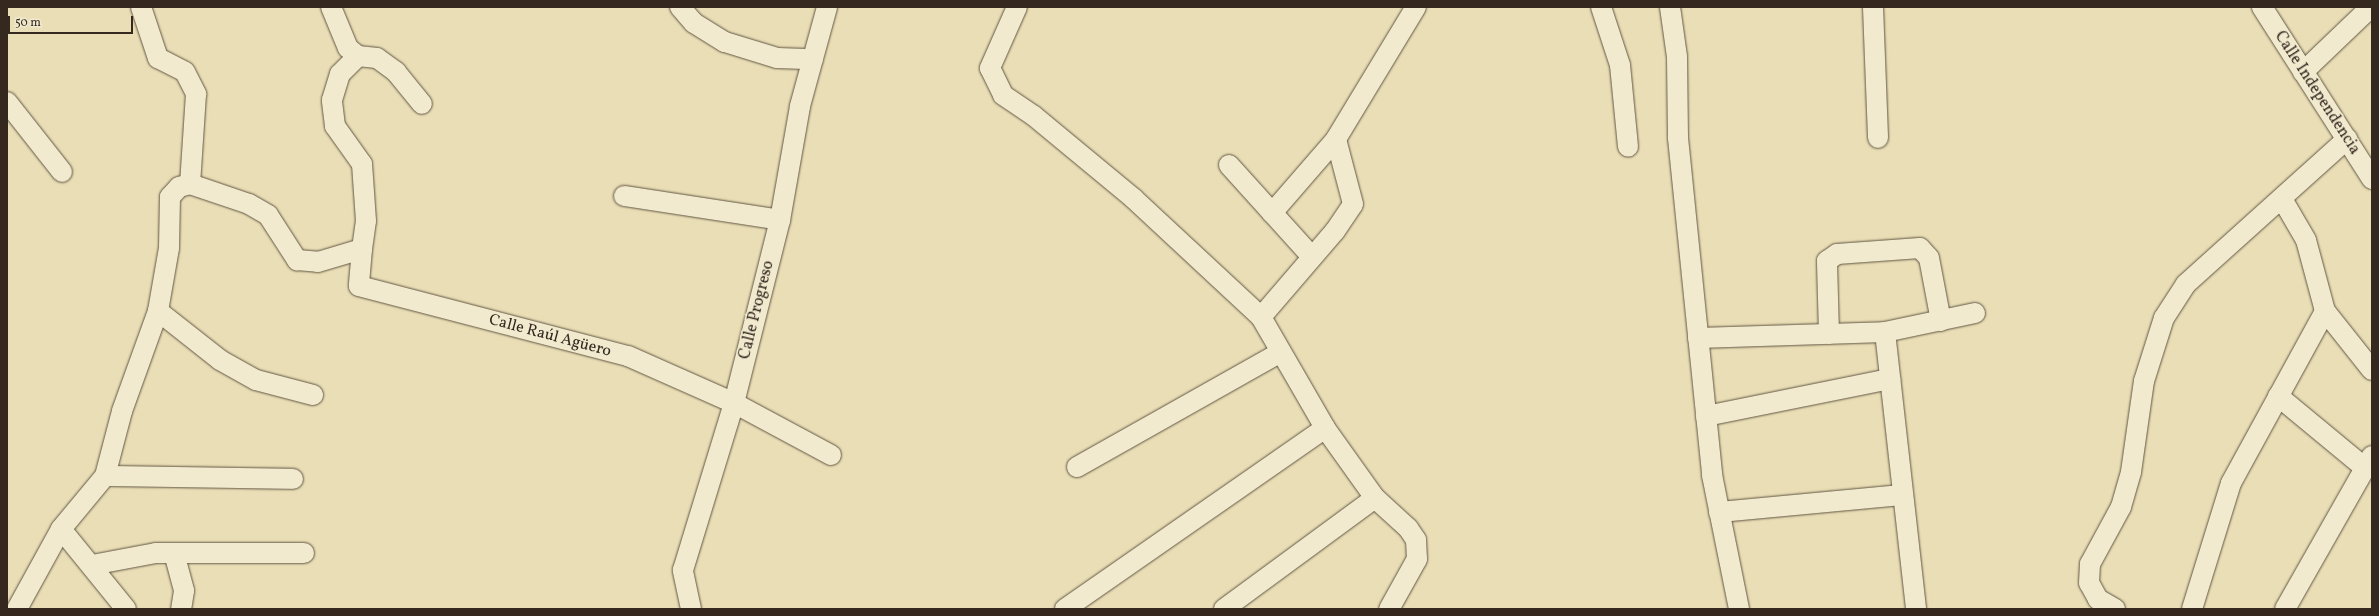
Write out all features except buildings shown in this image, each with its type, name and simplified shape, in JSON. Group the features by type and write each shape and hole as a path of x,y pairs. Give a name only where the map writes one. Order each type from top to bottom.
{"street":[{"path":"141,7 158,58 185,72 196,94 190,184"},
{"path":"331,7 348,48 358,56 377,58 396,72 422,104"},
{"path":"680,7 694,23 725,42 777,58 813,59"},
{"name":"Calle Progreso","path":"691,609 683,570 734,403 780,220 800,106 827,7"},
{"path":"1016,7 990,68 1003,95 1034,116 1133,198 1260,317 1325,428 1374,498 1408,528 1416,540 1417,559 1389,609"},
{"path":"1272,213 1336,139 1416,7"},
{"path":"1601,7 1620,64 1628,147"},
{"path":"1670,7 1677,57 1678,138 1706,416 1719,512 1739,609"},
{"path":"1873,7 1878,138"},
{"name":"Calle Independencia","path":"2262,7 2372,179"},
{"path":"2303,72 2371,7"},
{"path":"21,607 61,529 105,476 122,412 158,311 169,248 170,197 179,187 190,184 249,204 268,215 297,260 318,262 362,249 366,221 362,164 335,126 332,100 340,74 358,56"},
{"path":"7,102 62,172"},
{"path":"1260,317 1312,257 1353,204 1336,139"},
{"path":"2115,609 2098,599 2089,583 2090,564 2121,508 2131,472 2144,381 2164,318 2186,284 2346,140"},
{"path":"1229,164 1312,257"},
{"path":"624,196 780,220"},
{"path":"2282,199 2306,240 2325,311 2372,370"},
{"path":"1829,334 1827,261 1837,254 1920,248 1929,258 1941,321"},
{"name":"Calle Raúl Agüero","path":"362,249 359,286 628,356 734,403 831,454"},
{"path":"158,311 220,360 256,380 313,395"},
{"path":"2192,609 2231,483 2325,311"},
{"path":"1698,338 1885,332 1975,314"},
{"path":"1885,332 1902,495 1916,609"},
{"path":"1077,467 1281,352"},
{"path":"1706,416 1890,379"},
{"path":"2278,396 2368,462 2285,609"},
{"path":"1065,609 1325,428"},
{"path":"105,476 293,479"},
{"path":"1719,512 1902,495"},
{"path":"1224,609 1374,498"},
{"path":"61,529 92,565 126,609"},
{"path":"92,565 156,553 304,553"},
{"path":"174,553 184,591 180,609"}]}
